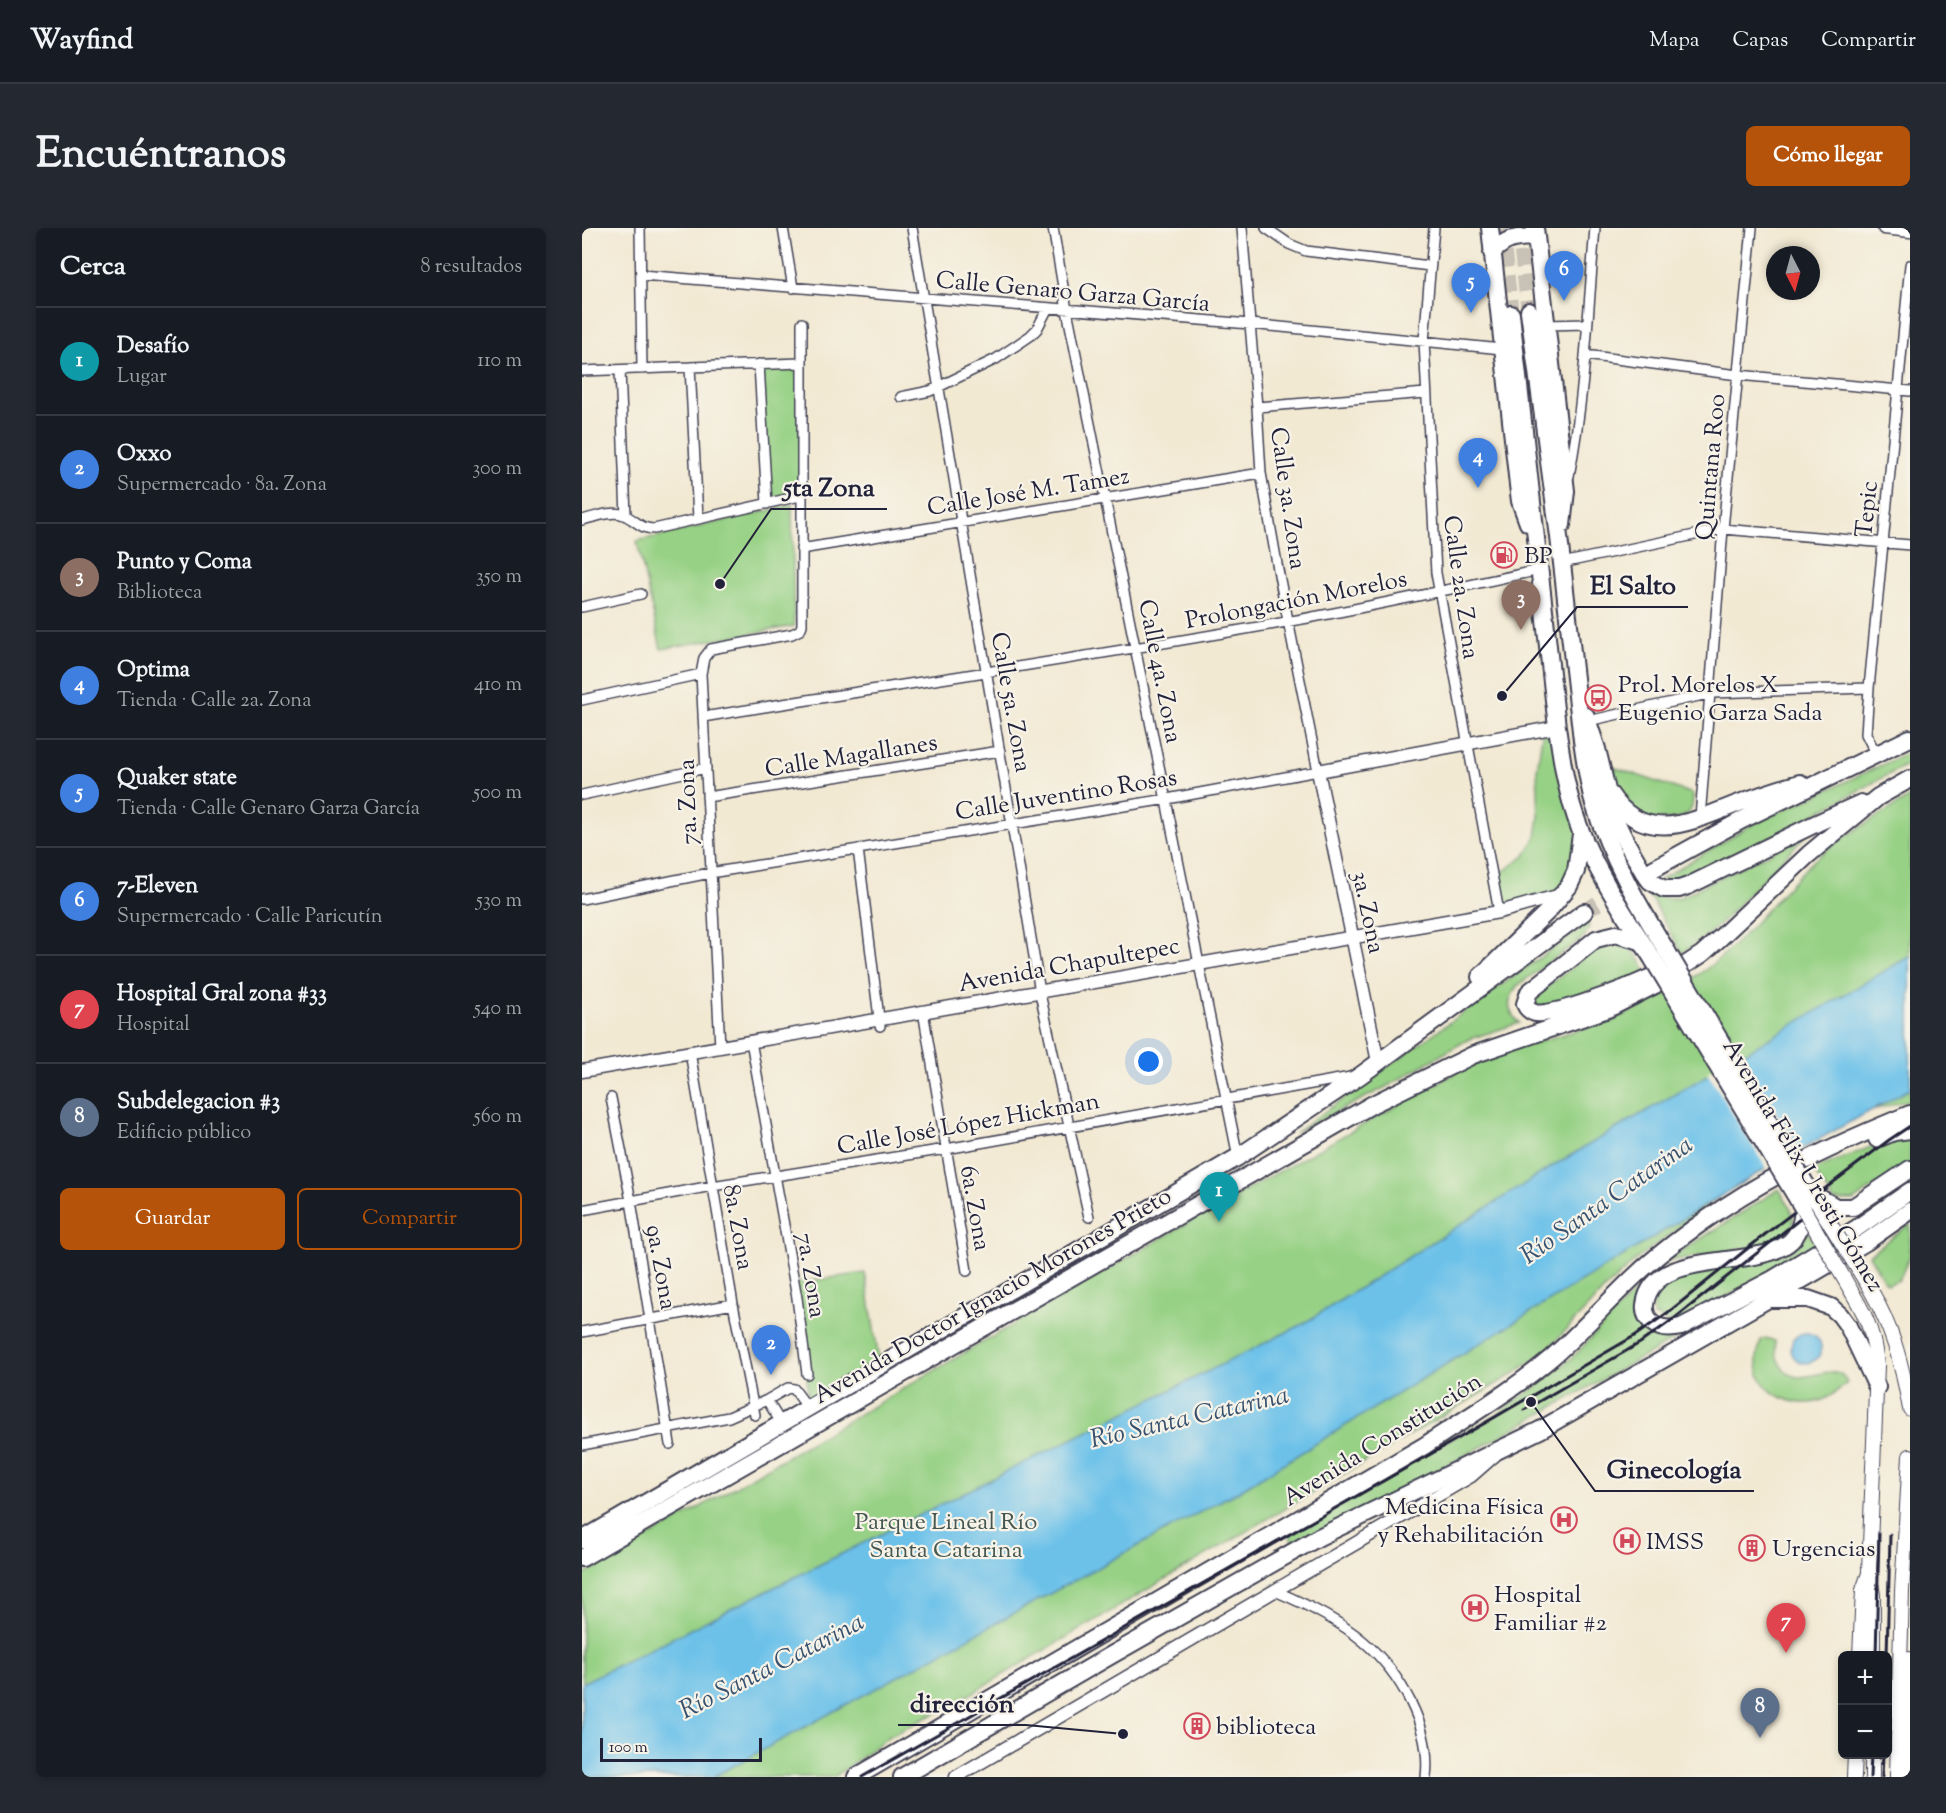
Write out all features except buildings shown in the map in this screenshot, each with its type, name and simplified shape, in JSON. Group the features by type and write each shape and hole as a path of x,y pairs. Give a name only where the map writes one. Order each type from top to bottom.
{"highway":[{"path":"1490,228 1520,501 1537,540"},
{"path":"1492,253 1500,244 1510,239 1535,233 1566,491 1559,537"},
{"path":"1529,311 1587,773 1603,830 1661,957"},
{"path":"1511,314 1557,727 1569,795 1581,832 1641,941 1661,957"},
{"path":"1577,703 1584,711 1588,721 1618,827 1644,873 1656,886 1672,890 1696,883 1817,823 1878,797"},
{"path":"1653,868 1742,820 1910,738"},
{"path":"1609,792 1618,806 1626,813 1648,824 1670,826 1700,818 1764,793 1832,775"},
{"name":"Avenida Doctor Ignacio Morones Prieto","path":"582,1558 1373,1104 1473,1055 1623,1003 1655,985 1702,954 1801,861 1878,797 1910,779"},
{"path":"1441,1015 1563,894 1573,880 1576,871 1581,832"},
{"name":"Avenida Doctor Ignacio Morones Prieto","path":"582,1540 1238,1157 1361,1076 1584,912"},
{"path":"1641,941 1616,934 1603,936 1589,943 1529,993 1525,1004 1527,1009 1541,1013 1603,996 1646,980 1702,954"},
{"name":"Avenida Félix Uresti Gómez","path":"1661,957 1811,1193"},
{"name":"Avenida Félix Uresti Gómez","path":"1661,957 1803,1208"},
{"name":"Avenida Constitución","path":"856,1777 1424,1446 1506,1392 1551,1358 1636,1275 1676,1241 1750,1191 1824,1151 1910,1114"},
{"path":"1824,1151 1853,1146 1894,1132 1910,1130"},
{"path":"1811,1193 1836,1207 1853,1207 1910,1170"},
{"path":"1803,1208 1802,1220 1797,1233 1793,1240 1782,1248 1764,1254 1691,1265 1668,1273 1652,1287 1647,1296 1645,1311 1647,1318 1659,1327 1670,1329 1681,1327 1773,1279 1857,1228 1910,1191"},
{"name":"Avenida Constitución","path":"902,1777 1319,1537 1540,1430 1866,1242 1910,1211"},
{"path":"1769,1299 1808,1299 1831,1307 1848,1326 1877,1388"},
{"path":"1046,1693 1182,1588"}],"main road":[{"path":"1884,228 1910,231"},
{"name":"Calle Juventino Rosas","path":"1318,771 1557,727"},
{"name":"3a. Zona","path":"1318,771 1378,1062"},
{"name":"Avenida Chapultepec","path":"582,1071 690,1056 720,1047 752,1045 1353,940 1499,912 1563,894"},
{"path":"582,1078 752,1045"},
{"name":"Avenida Félix Uresti Gómez","path":"1811,1193 1885,1315 1894,1340 1910,1409"},
{"name":"Avenida Félix Uresti Gómez","path":"1803,1208 1867,1318 1874,1341 1877,1388 1869,1571 1873,1595 1873,1651"},
{"path":"956,1777 1471,1476 1501,1450"},
{"path":"1897,1777 1910,1456"},
{"path":"1860,1651 1863,1590 1869,1571"},
{"path":"1908,1777 1910,1618"},
{"path":"1854,1777 1855,1759"},
{"path":"1872,1759 1872,1777"}],"street":[{"path":"640,228 642,369"},
{"path":"783,228 793,288"},
{"name":"Calle 5a. Zona","path":"912,228 1040,995 1089,1217"},
{"name":"Calle 4a. Zona","path":"1053,228 1067,309 1107,498 1238,1157"},
{"name":"Calle 3a. Zona","path":"1242,228 1261,472 1318,771"},
{"path":"1266,228 1289,244 1306,251 1430,266"},
{"name":"Calle 2a. Zona","path":"1434,228 1424,341 1430,487 1438,591 1469,744 1499,912"},
{"path":"1566,491 1576,433 1585,355 1595,228"},
{"name":"Quintana Roo","path":"1700,818 1752,228"},
{"name":"Tepic","path":"1876,754 1866,734 1869,688 1910,265"},
{"name":"Calle Genaro Garza García","path":"641,275 1250,324 1502,349"},
{"path":"902,397 938,388 981,368 1030,336 1048,308"},
{"path":"801,549 802,323"},
{"path":"1546,325 1587,324"},
{"path":"1585,355 1738,375 1910,391"},
{"path":"582,371 801,363"},
{"path":"759,364 767,504"},
{"path":"690,367 699,518"},
{"path":"620,370 626,516"},
{"path":"1257,407 1426,393"},
{"name":"Calle José M. Tamez","path":"801,549 1261,472"},
{"path":"582,520 611,514 626,516 646,529 654,529 800,496"},
{"path":"1562,562 1724,529 1910,545"},
{"name":"7a. Zona","path":"720,1047 701,674 704,658 711,649 792,634 800,630 801,549"},
{"name":"Prolongación Morelos","path":"703,717 1289,622 1540,570"},
{"path":"582,607 641,594"},
{"path":"582,700 701,674"},
{"path":"1588,721 1712,693 1869,688"},
{"name":"Calle Magallanes","path":"707,797 1000,751"},
{"path":"582,795 706,768"},
{"name":"Calle Juventino Rosas","path":"582,899 710,873 1167,799 1318,771"},
{"path":"858,849 880,1022"},
{"name":"6a. Zona","path":"924,1014 967,1271"},
{"name":"7a. Zona","path":"752,1045 797,1298 807,1374"},
{"name":"8a. Zona","path":"690,1056 754,1411"},
{"name":"Calle José López Hickman","path":"582,1210 1361,1076"},
{"name":"9a. Zona","path":"611,1098 631,1201 670,1444"},
{"path":"582,1332 733,1304"},
{"path":"582,1445 754,1411 767,1400 791,1388 808,1408"},
{"path":"767,1400 782,1423"},
{"path":"1275,1592 1338,1622 1364,1642 1388,1669 1408,1696 1420,1725 1426,1749 1426,1777"}],"green space":[{"path":"801,363 800,496 767,504 759,364"},
{"path":"792,505 794,626 661,649 637,541"},
{"path":"1557,727 1581,833 1563,895 1499,912 1494,878 1525,856 1536,837 1539,817 1537,770 1543,729"},
{"path":"1910,752 1910,763 1785,830 1697,873 1670,883 1661,879 1751,825"},
{"path":"1613,767 1693,794 1691,809 1677,818 1645,819 1619,798"},
{"name":"Parque Lineal Río Santa Catarina","path":"1910,797 1910,1100 1846,1117 1734,1186 1638,1258 1549,1348 1515,1373 957,1702 890,1736 834,1777 582,1777 582,1576 1196,1218 1477,1061 1612,1019 1635,1010 1672,990 1719,959 1795,879 1831,846"},
{"path":"1806,835 1714,930 1682,953 1647,891 1665,898 1679,898"},
{"path":"1588,923 1589,928 1584,937 1517,986 1509,1005 1519,1023 1467,1040 1384,1088 1295,1133"},
{"path":"1612,943 1631,949 1638,956 1647,973 1538,1008 1533,1005 1532,999 1599,946"},
{"path":"1898,1136 1910,1136 1910,1162 1853,1201 1834,1201 1813,1170"},
{"path":"1779,1189 1789,1206 1793,1219 1792,1226 1783,1238 1773,1244 1664,1262"},
{"path":"1910,1224 1910,1256 1899,1280 1889,1284 1885,1282 1869,1255"},
{"path":"1808,1232 1818,1247 1682,1321 1670,1323 1653,1315 1653,1299 1670,1278 1790,1252 1800,1244"},
{"path":"865,1273 880,1366 808,1408 807,1374 795,1283"},
{"path":"1636,1290 1638,1311 1645,1325 1659,1334 1679,1337 1472,1452 1295,1546 1286,1530 1410,1460 1488,1420 1540,1384 1574,1356"},
{"path":"1766,1338 1775,1341 1777,1358 1785,1371 1794,1376 1804,1377 1834,1372 1842,1375 1847,1383 1831,1396 1810,1403 1799,1403 1779,1396 1764,1383 1759,1374 1758,1351 1761,1340"}],"water":[{"name":"Río Santa Catarina","path":"1910,956 1910,1089 1765,1169 1237,1492 713,1777 582,1777 582,1683 1303,1324 1551,1167"},
{"path":"1806,1333 1817,1337 1821,1348 1817,1359 1806,1363 1795,1359 1791,1348 1795,1337"}],"pier":[{"path":"1739,1052 1801,1153 1768,1171 1707,1072"}],"tunnel":[{"path":"1501,228 1511,314"},
{"path":"1519,228 1529,311"},
{"path":"1584,912 1653,869"}],"railway":[{"path":"862,1777 1636,1335 1670,1311 1768,1232 1910,1126"},
{"path":"1524,1410 1640,1343 1800,1219"},
{"path":"1876,1651 1879,1534"},
{"path":"1887,1651 1890,1535"},
{"path":"1870,1777 1871,1759"},
{"path":"1882,1777 1883,1759"}],"place":[{"name":"7-Eleven","path":"1564,301"},
{"name":"Quaker state","path":"1471,313"},
{"name":"Optima","path":"1478,488"},
{"name":"BP","path":"1504,555"},
{"name":"5ta Zona","path":"720,584"},
{"name":"Punto y Coma","path":"1521,630"},
{"name":"El Salto","path":"1502,696"},
{"name":"Prol. Morelos X Eugenio Garza Sada","path":"1598,698"},
{"name":"Desafío","path":"1219,1222"},
{"name":"Oxxo","path":"771,1375"},
{"name":"Ginecología","path":"1531,1402"},
{"name":"Medicina Física y Rehabilitación","path":"1564,1520"},
{"name":"IMSS","path":"1627,1541"},
{"name":"Urgencias","path":"1752,1548"},
{"name":"Hospital Familiar #2","path":"1475,1608"},
{"name":"Hospital Gral zona #33","path":"1786,1653"},
{"name":"biblioteca","path":"1197,1726"},
{"name":"dirección","path":"1123,1734"},
{"name":"Subdelegacion #3","path":"1760,1738"}]}
